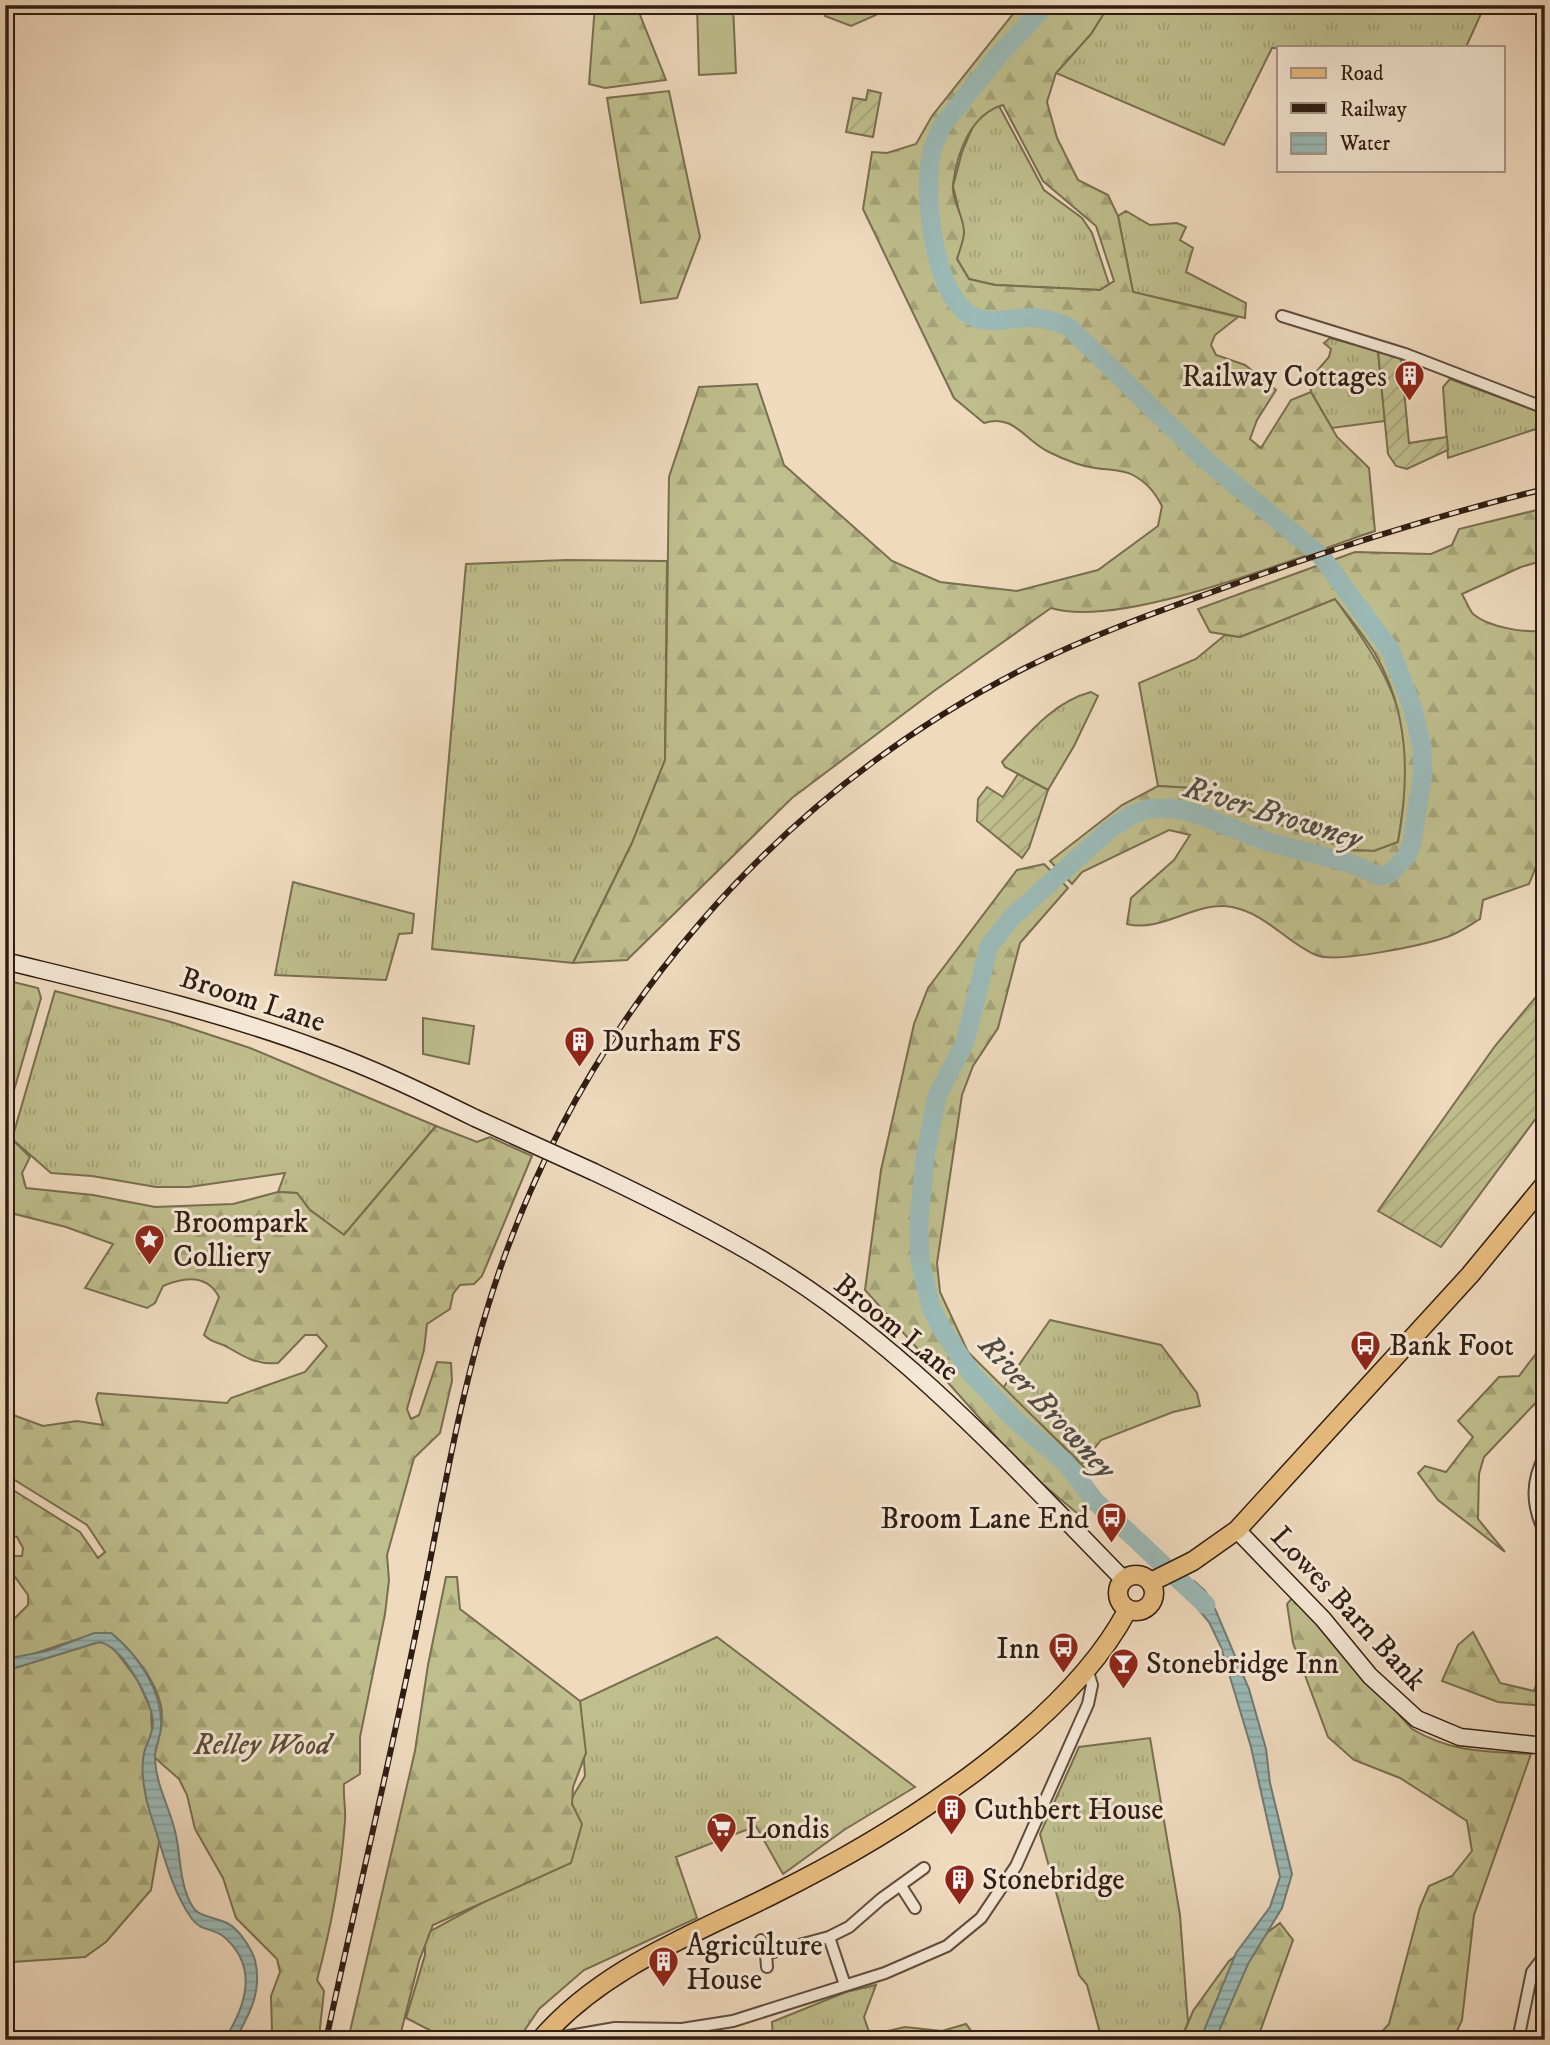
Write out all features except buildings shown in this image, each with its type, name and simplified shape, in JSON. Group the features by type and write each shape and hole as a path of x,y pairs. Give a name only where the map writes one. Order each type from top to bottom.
{"main road":[{"name":"Broom Lane","path":"5,961 180,1004 262,1029 364,1067 672,1210 769,1264 849,1321 942,1399 1124,1580"},
{"path":"1150,1583 1193,1561 1237,1530 1470,1275 1543,1189"},
{"name":"Lowes Barn Bank","path":"1237,1530 1323,1619 1370,1676 1417,1719 1460,1737 1545,1746"},
{"path":"1135,1575 1150,1583 1154,1592 1152,1603 1143,1610 1128,1609 1118,1596 1124,1580 1135,1575"},
{"path":"540,2040 574,2004 629,1966 836,1863 923,1808 1021,1734 1087,1670 1105,1647 1128,1609"}],"street":[{"path":"1282,316 1405,354 1545,408"},
{"path":"1545,1455 1533,1483 1534,1498 1545,1533"},
{"path":"546,2040 615,2028 706,2027 919,1961 965,1934 996,1899 1016,1866 1088,1704 1092,1685 1087,1670"},
{"path":"766,1954 828,1937 849,1927 924,1868"},
{"path":"901,1886 915,1908"},
{"path":"828,1937 845,1985"},
{"path":"761,1940 767,1967"},
{"path":"1518,2040 1532,1972 1545,1955"}],"green space":[{"path":"595,5 636,5 666,80 605,88 589,84"},
{"path":"697,5 733,5 736,73 699,75"},
{"path":"832,5 885,5 876,15 851,26 825,16"},
{"path":"1020,5 1109,5 1091,34 1056,73 1047,102 1057,138 1078,180 1108,195 1118,216 1133,292 1238,317 1215,335 1211,345 1216,355 1245,365 1276,390 1257,420 1250,439 1261,448 1291,400 1311,392 1337,437 1369,468 1375,531 1258,572 1165,600 1121,609 1082,612 1051,608 934,691 792,798 627,960 573,963 632,843 665,760 669,477 699,387 757,384 784,465 892,561 940,582 1017,591 1098,570 1158,526 1162,506 1150,488 1138,478 1124,472 1089,467 1060,457 1011,425 994,421 984,423 954,398 863,209 872,152 887,153 916,144 932,116","holes":["1003,105 1043,181 1096,226 1114,281 1100,290 995,285 969,279 957,259 964,232 953,190 955,172 962,147 982,117"]},
{"path":"1109,5 1485,5 1466,46 1272,48 1224,145 1056,73 1091,34"},
{"path":"868,90 881,93 873,137 846,132 853,98 866,100"},
{"path":"669,91 700,237 677,298 641,303 607,98"},
{"path":"999,106 1044,190 1082,218 1092,233 1109,284 1100,290 995,285 969,279 957,259 964,233 953,186 962,152 976,119 985,111"},
{"path":"1126,211 1150,225 1177,223 1186,227 1180,240 1193,248 1186,272 1246,303 1245,318 1133,292 1118,216"},
{"path":"1330,338 1378,351 1385,421 1332,428 1311,392 1309,380 1329,357 1331,349 1324,343"},
{"path":"1378,351 1401,358 1409,443 1447,437 1448,450 1407,469 1396,466 1388,454"},
{"path":"1450,379 1545,414 1545,426 1448,458 1443,387"},
{"path":"1545,508 1545,560 1521,567 1462,594 1473,614 1488,623 1518,630 1545,630 1545,844 1529,884 1483,900 1480,919 1451,935 1419,944 1360,955 1326,957 1306,950 1256,916 1232,907 1205,908 1154,924 1127,924 1131,898 1174,860 1190,835 1169,830 1082,872 1072,884 1050,861 1122,805 1158,786 1209,789 1275,823 1351,850 1374,851 1398,842 1405,768 1404,744 1394,697 1374,652 1335,599 1240,637 1210,632 1198,609 1355,552 1431,554 1452,545 1459,529"},
{"path":"567,560 667,561 665,760 632,843 573,963 432,949 466,564"},
{"path":"1335,599 1372,653 1399,712 1407,766 1398,842 1374,851 1351,850 1275,823 1209,789 1158,786 1139,683 1196,659 1225,635 1240,637"},
{"path":"1091,692 1098,696 1074,746 1048,790 1005,767 1002,762 1042,720 1065,703"},
{"path":"1018,774 1048,790 1029,848 1022,858 977,821 978,799 987,787 1003,797"},
{"path":"1044,864 1068,888 1020,943 998,1028 973,1066 962,1095 937,1263 940,1292 968,1352 1087,1470 1091,1505 1084,1519 1027,1471 865,1290 881,1170 914,1024 928,988 1017,870"},
{"path":"293,882 414,914 412,933 399,934 386,980 275,975"},
{"path":"5,980 38,988 41,998 5,1121"},
{"path":"1545,986 1545,1106 1441,1247 1378,1211 1495,1046"},
{"path":"55,991 171,1022 250,1048 436,1126 344,1235 310,1210 297,1193 278,1192 285,1173 189,1187 156,1187 92,1176 51,1173 12,1139"},
{"path":"423,1018 474,1026 469,1064 423,1054"},
{"path":"436,1126 477,1142 490,1137 532,1156 482,1276 474,1284 460,1285 453,1294 450,1309 427,1324 424,1350 407,1409 411,1419 419,1415 437,1362 451,1363 452,1381 440,1433 414,1458 387,1555 389,1580 385,1614 360,1737 360,1774 344,1784 345,1816 341,1861 317,1980 324,1991 319,2037 318,2040 267,2040 272,2031 271,1996 280,1972 277,1959 236,1918 223,1878 195,1829 187,1795 179,1779 154,1757 162,1712 154,1686 142,1666 111,1633 84,1637 32,1654 5,1659 5,1628 28,1605 28,1595 5,1563 12,1556 22,1556 23,1548 17,1537 5,1535 5,1485 80,1532 98,1558 105,1552 87,1525 5,1474 5,1412 43,1426 77,1421 103,1425 96,1399 98,1393 227,1403 231,1398 305,1372 327,1346 317,1335 305,1335 278,1363 264,1363 210,1340 204,1335 219,1297 202,1281 187,1279 163,1286 155,1303 147,1308 85,1288 113,1244 66,1227 15,1214 5,1204 5,1170 12,1139 30,1157 22,1173 26,1188 93,1195 155,1207 233,1204 278,1192 297,1193 310,1210 344,1235"},
{"path":"1050,1320 1161,1345 1197,1393 1200,1406 1173,1412 1101,1440 1082,1464 1003,1388"},
{"path":"1545,1342 1545,1393 1484,1457 1479,1474 1478,1519 1505,1552 1438,1500 1418,1473 1425,1466 1446,1472 1473,1437 1458,1421 1499,1377 1519,1376"},
{"name":"Relley Wood","path":"446,1577 457,1577 460,1609 580,1701 586,1753 573,1787 572,1804 582,1824 571,1863 433,1925 419,1961 399,2040 348,2040 415,1751 428,1665"},
{"path":"1293,1597 1412,1729 1455,1747 1531,1754 1474,1915 1462,2020 1453,2040 1374,2040 1389,2024 1420,1907 1429,1886 1452,1876 1472,1851 1467,1821 1400,1778 1354,1760 1328,1737 1293,1643 1287,1604"},
{"path":"1473,1632 1500,1683 1534,1691 1545,1660 1545,1706 1498,1702 1442,1681 1458,1645"},
{"path":"717,1637 915,1787 844,1830 783,1874 756,1826 676,1857 697,1918 584,1970 539,2009 518,2040 449,2040 406,2018 425,1955 425,1934 522,1881 585,1776 580,1701"},
{"path":"99,1642 108,1643 115,1650 138,1681 151,1710 152,1732 145,1750 143,1772 146,1797 160,1837 151,1890 106,1942 85,1957 13,1962 5,1945 5,1671"},
{"path":"1150,1738 1180,1915 1188,2022 1181,2040 1102,2040 1087,1985 1079,1975 1040,1834 1079,1747"},
{"path":"1280,1923 1293,1940 1257,2040 1181,2040 1193,2011 1229,1961"},
{"path":"876,1985 864,2017 870,2035 905,2027 942,2031 966,2024 978,2040 773,2040 772,2022 846,1992"}],"water":[{"path":"1194,1581 1205,1591 1216,1611 1249,1689 1266,1749 1270,1783 1292,1874 1282,1908 1248,1964 1215,2040 1200,2040 1236,1953 1270,1907 1280,1877 1251,1747 1221,1647 1209,1622 1182,1590"},
{"path":"94,1633 111,1633 121,1642 139,1663 153,1687 161,1714 161,1728 155,1751 156,1769 175,1831 183,1882 192,1906 200,1914 227,1923 236,1930 255,1959 255,1995 235,2040 224,2040 243,2000 246,1986 242,1960 223,1936 199,1926 192,1919 173,1882 145,1793 143,1760 153,1722 142,1688 134,1675 117,1653 108,1645 99,1642 5,1671 5,1659 47,1651"}],"waterway":[{"name":"River Browney","path":"1046,5 999,55 942,126 934,144 929,179 931,225 943,274 952,295 964,310 979,319 995,321 1034,318 1069,327 1202,457 1321,556 1391,651 1413,709 1422,747 1423,773 1412,842 1407,856 1389,874 1380,876 1349,863 1268,842 1191,812 1169,808 1147,809 1130,816 1108,831 1012,917 989,946 965,1042 937,1096 925,1157 919,1223 920,1261 931,1307 939,1324 971,1373 1015,1420 1065,1462 1096,1502 1206,1605"}],"railway":[{"path":"326,2040 406,1679 461,1407 484,1321 497,1278 535,1182 582,1090 637,1003 700,923 771,848 849,780 933,721 1023,669 1137,620 1290,564 1435,518 1545,489"}],"place":[{"name":"Railway Cottages","path":"1410,403"},
{"name":"Durham FS","path":"579,1068"},
{"name":"Broompark Colliery","path":"150,1266"},
{"name":"Bank Foot","path":"1366,1372"},
{"name":"Broom Lane End","path":"1112,1545"},
{"name":"Inn","path":"1063,1675"},
{"name":"Stonebridge Inn","path":"1123,1690"},
{"name":"Cuthbert House","path":"951,1836"},
{"name":"Londis","path":"722,1855"},
{"name":"Stonebridge","path":"959,1906"},
{"name":"Agriculture House","path":"663,1989"}]}
